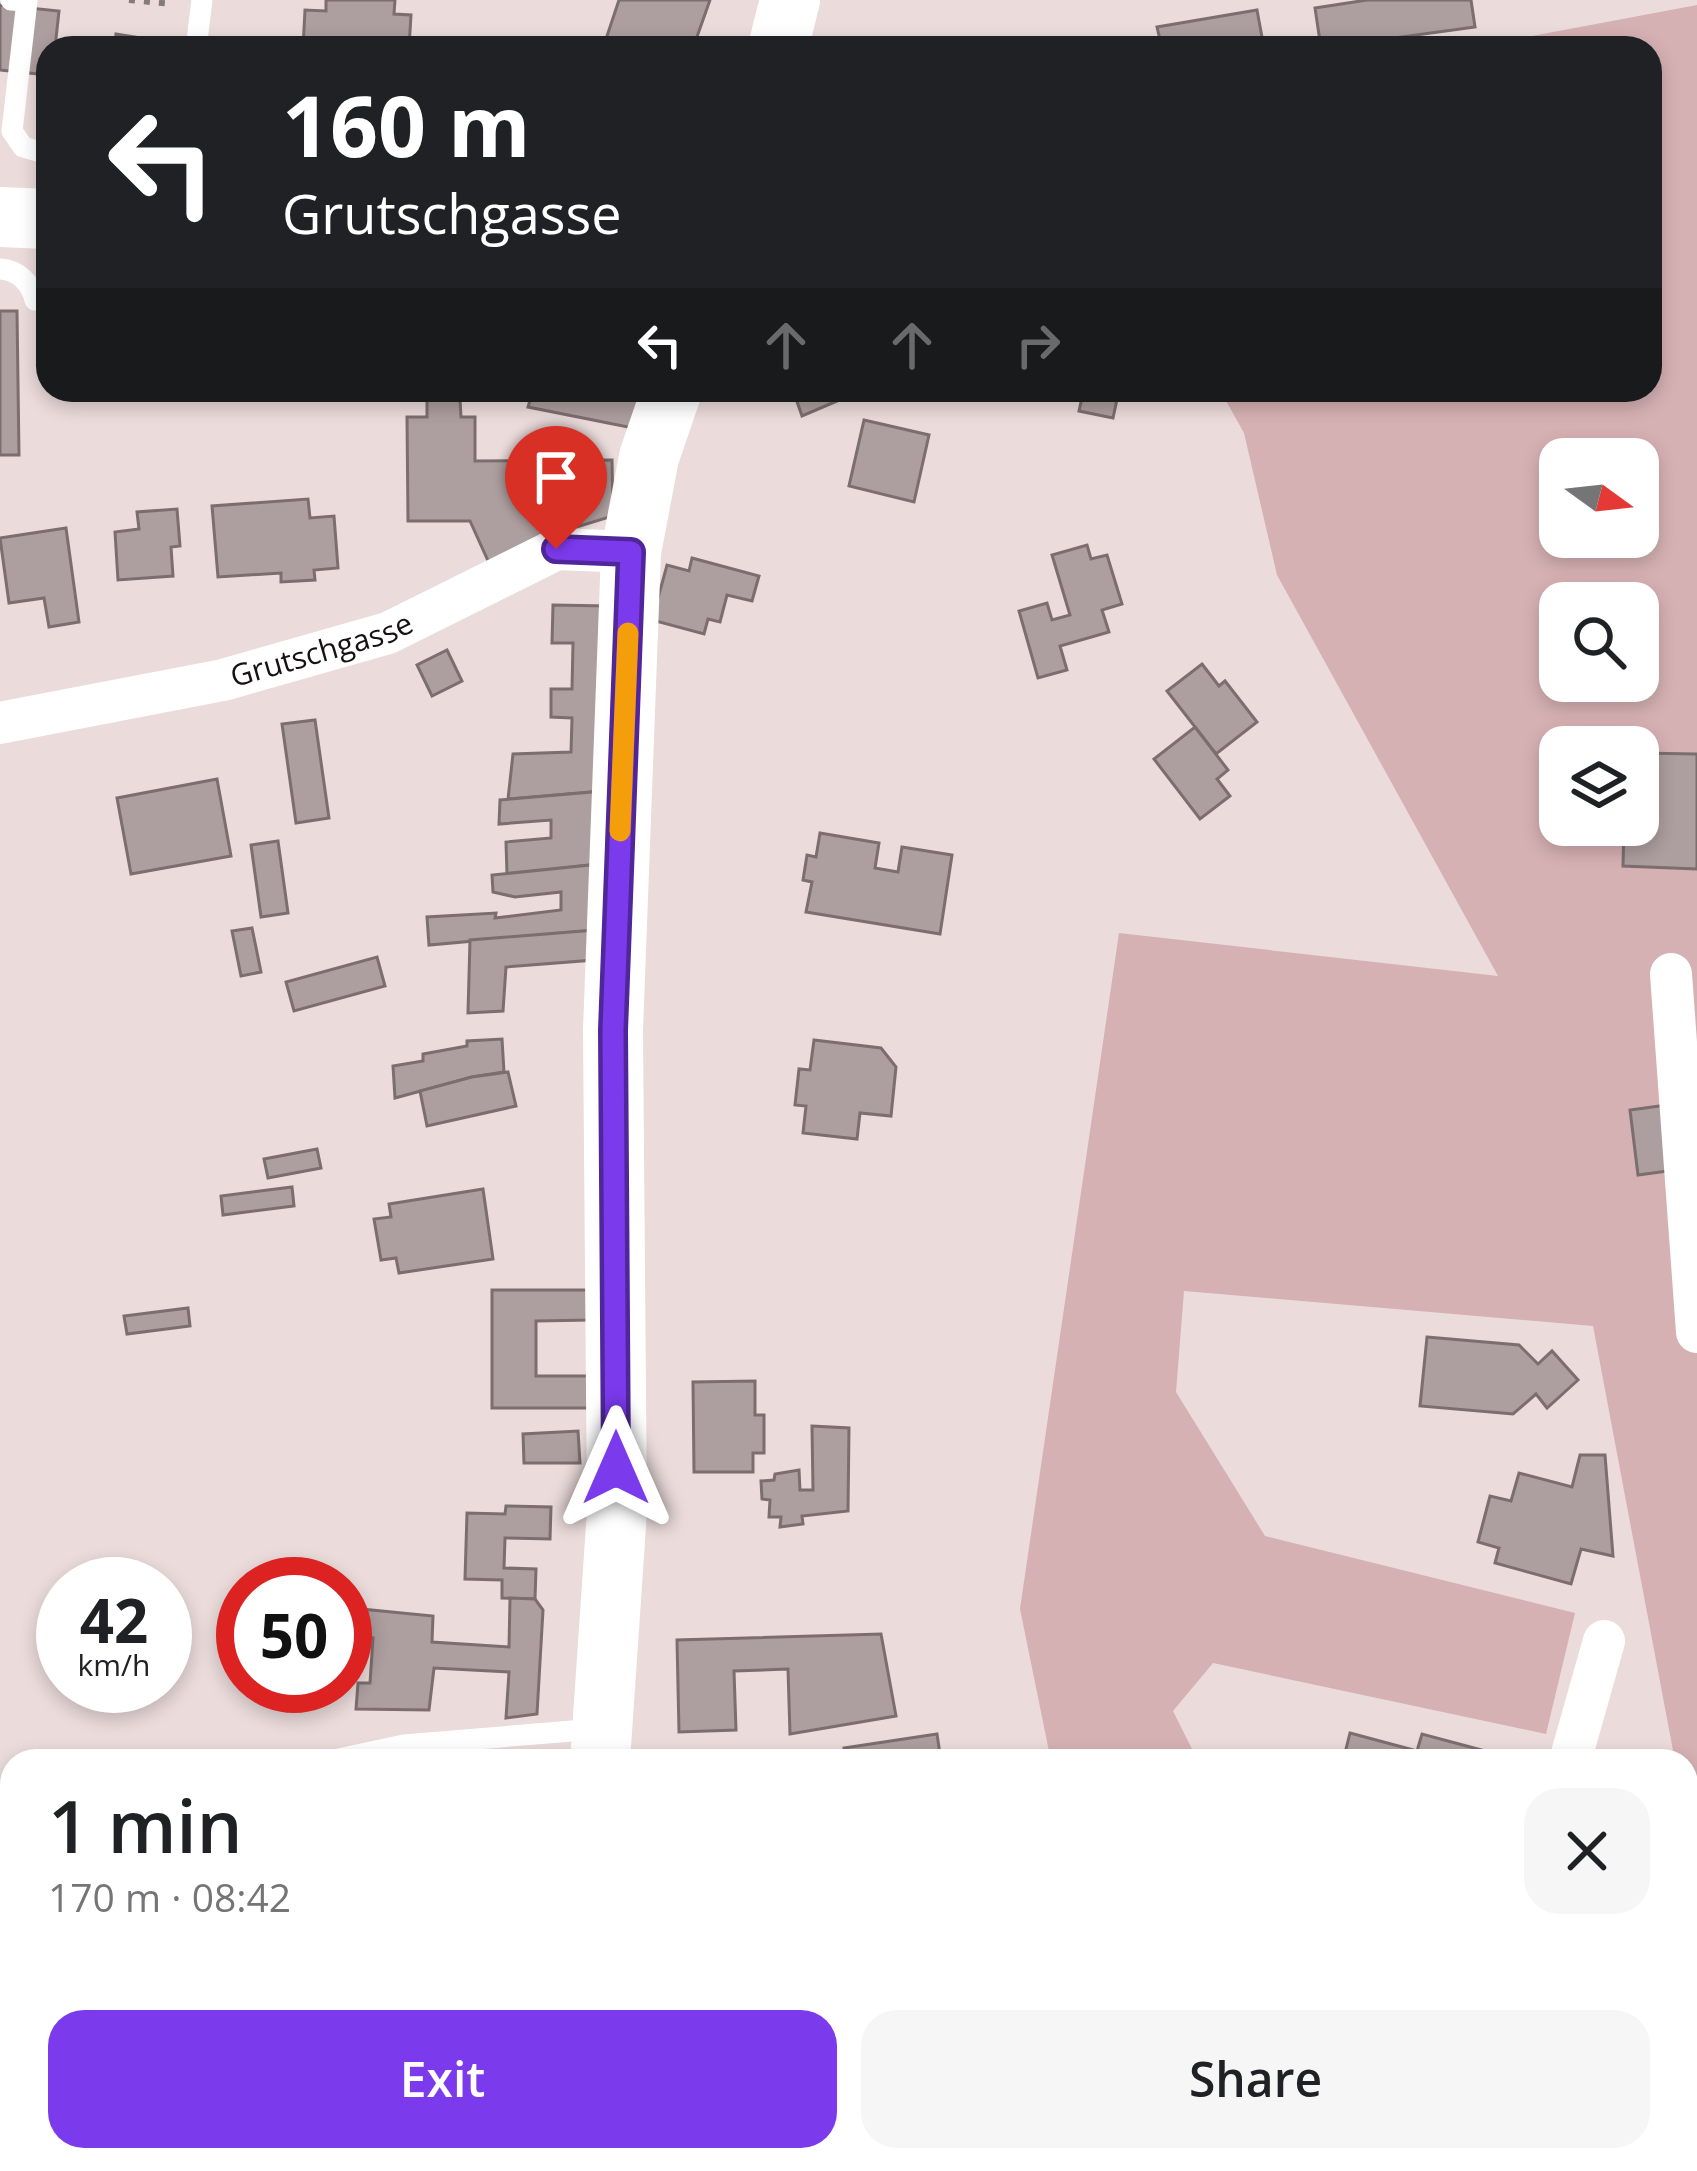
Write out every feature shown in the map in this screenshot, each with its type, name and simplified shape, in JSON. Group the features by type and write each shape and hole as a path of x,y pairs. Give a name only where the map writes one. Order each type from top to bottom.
{"main road":[{"path":"781,36 790,0"},
{"path":"0,217 36,218"},
{"path":"600,1745 616,1511 613,1030 631,552 649,457 668,402"}],"street":[{"name":"Grutschgasse","path":"0,723 223,680 388,633 556,549 631,552"},
{"path":"1671,974 1697,1332"},
{"path":"1573,1749 1604,1641"}],"lane":[{"path":"11,0 27,2 12,131 23,147 36,151"},
{"path":"197,36 201,3"},
{"path":"0,269 23,278 35,300"},
{"path":"385,1749 404,1745 600,1745"}],"path":[{"path":"129,0 201,3"}],"shaded area":[{"path":"1697,5 1697,1749 1673,1749 1593,1326 1184,1291 1176,1392 1265,1536 1575,1613 1546,1734 1213,1663 1173,1711 1192,1749 1049,1749 1020,1609 1119,933 1498,976 1277,575 1244,433 1227,402 1662,402 1662,36 1532,36"}],"building":[{"path":"326,0 395,0 394,14 411,15 410,36 304,36 305,10 326,11"},
{"path":"619,0 710,0 697,36 607,36"},
{"path":"1367,0 1471,0 1475,27 1409,36 1319,36 1315,8"},
{"path":"0,5 59,11 56,36 36,36 36,74 0,70"},
{"path":"1257,10 1262,36 1159,36 1157,27"},
{"path":"0,311 17,311 19,455 0,455"},
{"path":"427,402 460,402 461,417 475,417 475,461 612,460 613,516 537,539 489,563 470,521 408,521 407,417 427,417"},
{"path":"529,402 640,402 633,428 528,407"},
{"path":"797,402 835,402 802,416"},
{"path":"1081,402 1116,402 1113,418 1079,411"},
{"path":"864,420 929,435 914,502 849,486"},
{"path":"308,499 310,518 334,516 338,568 314,570 315,580 281,582 281,573 218,577 212,506"},
{"path":"177,509 180,546 171,547 173,576 118,580 115,532 139,529 137,512"},
{"path":"66,528 79,622 49,627 44,598 9,603 0,538"},
{"path":"1087,545 1091,559 1107,555 1122,604 1102,610 1109,632 1060,646 1067,670 1038,678 1019,611 1047,603 1052,620 1070,615 1052,555"},
{"path":"692,558 759,576 752,601 727,595 720,622 708,619 704,634 652,620 667,565 689,571"},
{"path":"553,605 607,606 604,791 508,799 513,754 571,752 572,718 551,717 551,689 572,689 573,643 552,643"},
{"path":"447,650 462,681 432,696 417,665"},
{"path":"1202,664 1219,686 1225,681 1257,722 1216,754 1167,691"},
{"path":"315,720 329,818 296,823 282,724"},
{"path":"1195,727 1228,770 1217,779 1230,796 1200,819 1154,759"},
{"path":"1659,753 1697,754 1697,869 1623,866 1623,846 1659,846"},
{"path":"217,779 231,856 131,874 117,798"},
{"path":"604,791 600,864 507,874 506,842 551,838 551,820 499,824 500,800"},
{"path":"820,833 879,843 875,868 898,872 902,847 952,855 940,934 806,912 812,882 803,880 807,855 816,857"},
{"path":"278,841 288,913 261,917 251,845"},
{"path":"600,864 596,930 429,945 427,917 496,913 495,918 561,910 561,892 515,897 493,892 492,875"},
{"path":"252,928 261,972 241,976 232,931"},
{"path":"596,930 594,960 506,967 503,1011 468,1013 470,940"},
{"path":"377,957 385,986 294,1011 286,982"},
{"path":"502,1039 504,1072 395,1098 393,1066 423,1061 423,1054 467,1046 467,1041"},
{"path":"814,1040 881,1048 896,1067 891,1116 860,1113 857,1139 803,1133 806,1106 795,1105 799,1069 810,1070"},
{"path":"508,1072 516,1106 427,1126 420,1091"},
{"path":"1667,1105 1675,1170 1638,1175 1630,1110"},
{"path":"317,1149 321,1168 268,1178 264,1159"},
{"path":"292,1187 294,1206 223,1215 221,1196"},
{"path":"483,1189 493,1259 399,1273 396,1258 381,1260 374,1219 391,1217 389,1204"},
{"path":"492,1290 591,1290 590,1320 536,1321 536,1376 592,1376 592,1408 492,1408"},
{"path":"188,1308 190,1326 127,1334 124,1316"},
{"path":"1427,1337 1519,1345 1538,1364 1552,1351 1578,1380 1547,1408 1536,1394 1513,1414 1420,1406"},
{"path":"755,1381 755,1415 764,1415 764,1453 753,1453 753,1472 694,1472 693,1382"},
{"path":"812,1426 849,1428 848,1511 802,1516 803,1524 780,1527 781,1517 769,1517 770,1500 762,1499 761,1481 799,1470 800,1490 813,1490"},
{"path":"578,1431 580,1463 524,1463 523,1434"},
{"path":"1580,1455 1605,1455 1613,1556 1581,1549 1571,1584 1495,1563 1499,1548 1478,1542 1490,1496 1511,1501 1519,1473 1572,1487"},
{"path":"506,1506 551,1507 550,1539 505,1538 504,1568 536,1569 535,1599 502,1598 502,1580 465,1579 467,1513 505,1514"},
{"path":"510,1598 535,1599 543,1610 537,1714 506,1718 509,1672 434,1668 429,1710 372,1709 372,1610 433,1616 432,1642 509,1647"},
{"path":"881,1634 896,1716 790,1734 788,1669 734,1671 736,1730 679,1732 677,1640"},
{"path":"1350,1733 1410,1749 1346,1749"},
{"path":"937,1734 939,1749 844,1749"},
{"path":"1422,1734 1478,1749 1418,1749"}],"slow traffic":[{"path":"620,831 628,633"}],"route":[{"path":"556,549 631,552 613,1030 616,1468"}]}
